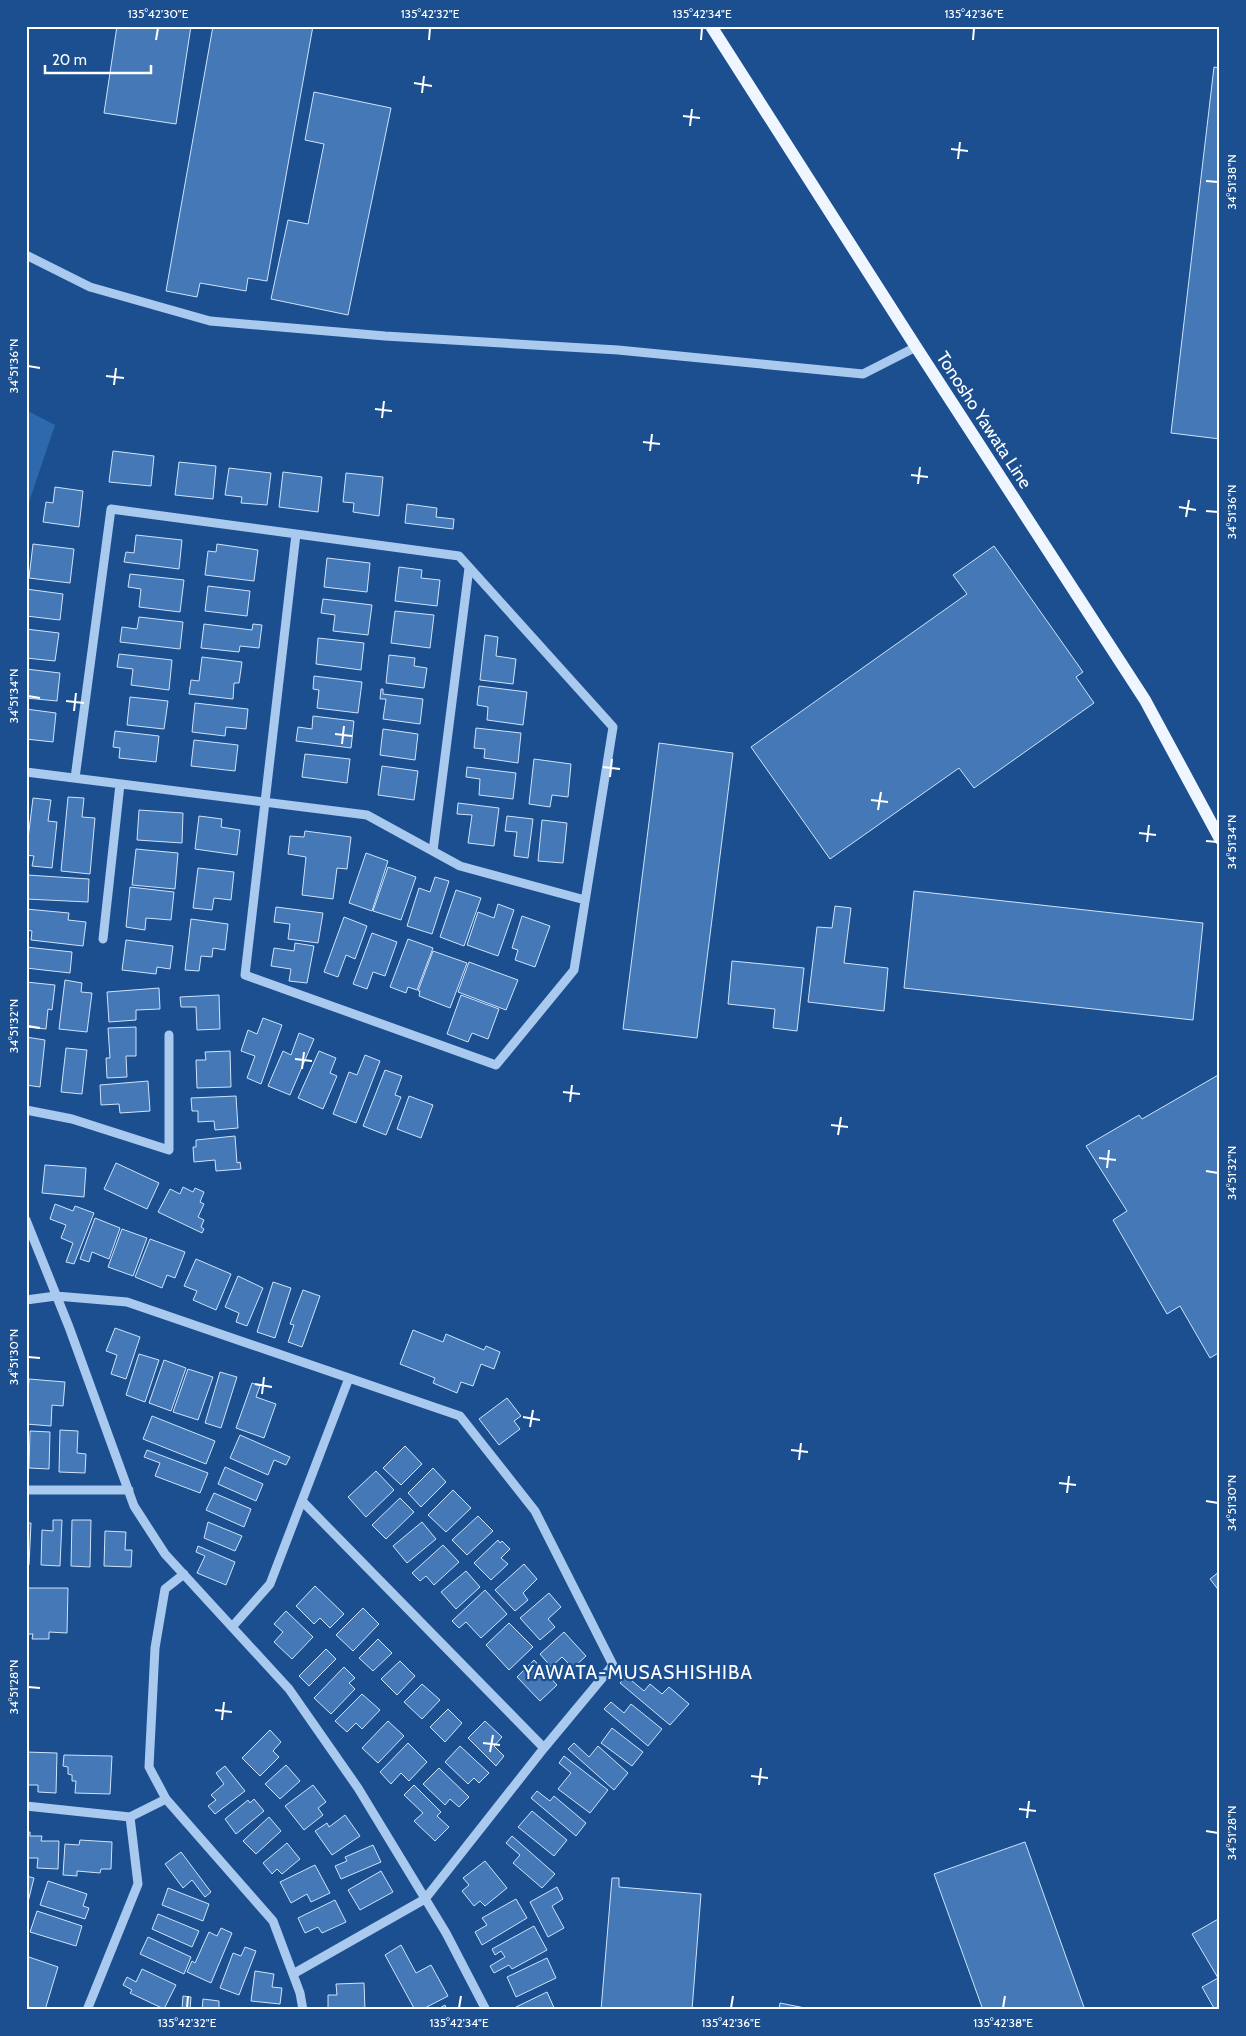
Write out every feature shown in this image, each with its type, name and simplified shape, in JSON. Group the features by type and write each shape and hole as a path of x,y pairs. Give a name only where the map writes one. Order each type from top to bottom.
{"main road":[{"name":"Tonosho Yawata Line","path":"711,26 1145,700 1220,839"}],"street":[{"path":"26,255 90,287 210,321 385,336 618,350 863,374 916,347"},
{"path":"75,778 111,510 296,534 459,556 613,727 574,970 496,1065 245,975 296,534"},
{"path":"433,851 469,568"},
{"path":"26,772 367,815 460,866 585,900"},
{"path":"103,939 120,784"},
{"path":"26,1110 72,1119 170,1150 169,1035"},
{"path":"26,1220 134,1506 165,1554 289,1689 358,1788 446,1933 486,2010"},
{"path":"26,1300 56,1296 127,1302 460,1416 535,1511 613,1665 544,1748 425,1899 293,1974"},
{"path":"232,1627 270,1584 349,1378"},
{"path":"26,1490 129,1490"},
{"path":"302,1501 544,1748"},
{"path":"184,1574 166,1589 155,1648 150,1767 166,1799 273,1921 293,1974 303,2010"},
{"path":"26,1806 130,1817 166,1799"},
{"path":"86,2010 138,1884 130,1817"}],"shaded area":[{"path":"26,410 55,425 26,511"}],"building":[{"path":"117,26 191,26 176,124 104,113"},
{"path":"213,26 313,26 267,281 248,278 246,291 200,283 197,297 166,291"},
{"path":"1214,67 1220,68 1220,439 1171,433"},
{"path":"314,92 391,108 348,315 271,299 288,220 308,224 324,144 305,140"},
{"path":"113,451 154,456 151,486 109,482"},
{"path":"179,462 216,466 213,499 175,495"},
{"path":"229,468 271,473 267,505 241,503 242,497 225,495"},
{"path":"283,472 322,477 318,512 279,507"},
{"path":"346,473 383,477 379,516 353,512 354,503 343,502"},
{"path":"55,487 83,491 79,527 43,522 46,502 53,503"},
{"path":"407,504 437,508 436,517 454,519 453,529 405,523"},
{"path":"136,535 182,540 179,569 124,562 126,552 134,553"},
{"path":"33,544 74,549 70,583 29,578"},
{"path":"217,544 258,550 254,581 205,575 208,551 216,552"},
{"path":"994,546 1083,672 1076,677 1094,703 974,788 959,768 830,859 751,747 967,594 953,575"},
{"path":"327,558 370,563 367,592 324,587"},
{"path":"399,567 422,570 421,578 440,580 437,606 395,601"},
{"path":"130,574 184,580 180,612 139,607 141,589 128,587"},
{"path":"208,586 250,591 247,616 205,611"},
{"path":"26,589 63,594 60,620 26,616"},
{"path":"323,599 372,605 368,635 333,631 335,615 321,613"},
{"path":"395,611 434,615 430,648 391,643"},
{"path":"139,617 183,622 180,649 120,642 122,627 137,629"},
{"path":"204,624 252,630 253,624 262,625 259,648 240,646 239,652 201,648"},
{"path":"26,629 59,633 55,661 26,658"},
{"path":"485,635 498,637 496,656 516,659 513,684 480,680"},
{"path":"318,638 364,643 361,670 316,664"},
{"path":"119,654 172,660 169,690 131,685 133,669 117,667"},
{"path":"389,655 415,658 414,666 427,668 424,688 386,683"},
{"path":"202,657 242,662 239,683 234,683 233,699 189,694 191,680 199,681"},
{"path":"26,669 60,673 57,701 26,698"},
{"path":"314,676 362,682 358,713 317,708 319,690 313,689"},
{"path":"479,686 527,692 523,725 487,720 488,707 477,705"},
{"path":"381,689 383,689 383,694 423,699 420,724 383,719 386,699 380,699"},
{"path":"130,697 168,701 164,729 127,725"},
{"path":"195,703 248,709 246,729 226,727 225,736 192,732"},
{"path":"26,709 56,713 53,742 26,739"},
{"path":"313,716 354,721 351,748 296,741 298,727 312,729"},
{"path":"476,728 521,733 518,763 484,758 485,749 474,748"},
{"path":"383,729 418,734 415,760 380,755"},
{"path":"115,731 159,736 156,762 119,758 120,748 113,747"},
{"path":"194,740 238,745 235,771 191,766"},
{"path":"659,743 733,753 697,1038 623,1029"},
{"path":"305,754 350,759 347,783 302,777"},
{"path":"534,759 571,764 568,797 552,795 550,807 529,804"},
{"path":"382,766 418,771 414,800 378,795"},
{"path":"467,767 516,773 513,799 479,795 480,779 466,777"},
{"path":"68,797 84,798 82,817 95,818 90,874 61,871"},
{"path":"33,798 51,800 48,821 57,822 52,868 32,866 34,856 26,855"},
{"path":"458,803 499,808 494,846 468,843 472,815 457,814"},
{"path":"139,810 183,813 182,843 137,840"},
{"path":"199,816 222,819 221,827 240,830 237,855 195,849"},
{"path":"507,816 533,819 528,858 514,856 517,832 505,831"},
{"path":"542,820 567,823 563,863 538,861"},
{"path":"305,831 351,837 347,869 337,868 333,899 302,895 306,857 288,854 290,836 304,837"},
{"path":"136,849 178,853 175,889 132,885"},
{"path":"366,853 388,861 372,911 349,903"},
{"path":"388,867 416,877 401,920 373,911"},
{"path":"198,868 234,872 231,900 214,898 212,910 193,908"},
{"path":"27,875 89,879 88,902 26,899"},
{"path":"435,877 449,881 432,934 407,926 419,888 430,892"},
{"path":"130,887 174,892 171,920 146,918 145,930 126,927"},
{"path":"456,890 481,898 464,946 440,937"},
{"path":"914,891 1203,923 1193,1020 904,988"},
{"path":"498,904 514,910 498,956 467,945 478,912 494,918"},
{"path":"835,906 851,908 844,963 888,968 884,1011 808,1002 817,927 832,928"},
{"path":"276,907 323,913 318,943 288,939 290,924 274,922"},
{"path":"26,909 69,913 68,920 86,922 83,946 31,940 32,931 26,930"},
{"path":"522,916 550,926 535,967 515,960 518,950 512,948"},
{"path":"344,917 367,926 355,959 346,955 338,977 324,972"},
{"path":"191,919 228,924 225,950 213,948 212,957 201,956 199,971 185,970"},
{"path":"372,933 397,942 385,976 373,972 367,989 353,984"},
{"path":"408,939 433,948 417,990 408,987 406,993 390,987"},
{"path":"126,940 173,946 170,969 157,967 156,974 122,970"},
{"path":"295,943 314,946 307,983 289,981 291,969 271,966 274,948 294,951"},
{"path":"26,947 72,952 70,973 26,968"},
{"path":"433,951 467,963 450,1008 419,996 420,991 418,991"},
{"path":"732,961 804,968 797,1031 773,1028 775,1009 728,1004"},
{"path":"469,962 518,980 506,1010 458,992"},
{"path":"65,980 82,983 81,992 92,993 87,1032 59,1029"},
{"path":"26,982 55,985 52,1010 48,1009 46,1029 26,1027"},
{"path":"159,988 160,1009 136,1010 136,1020 109,1022 107,992"},
{"path":"219,995 220,1029 197,1030 196,1007 181,1007 180,997"},
{"path":"461,995 499,1009 488,1039 472,1033 468,1042 447,1034"},
{"path":"263,1018 282,1025 261,1084 247,1078 255,1056 241,1051 248,1030 257,1034"},
{"path":"136,1027 136,1056 126,1056 127,1077 107,1078 106,1058 110,1058 108,1028"},
{"path":"299,1033 314,1039 290,1095 268,1086 283,1051 291,1055"},
{"path":"26,1037 45,1040 40,1087 26,1085"},
{"path":"66,1048 87,1050 82,1094 61,1092"},
{"path":"230,1051 231,1087 197,1088 196,1060 206,1060 205,1052"},
{"path":"319,1051 336,1058 330,1073 337,1076 323,1109 298,1098"},
{"path":"365,1055 380,1061 356,1123 333,1114 349,1072 357,1075"},
{"path":"385,1070 402,1076 395,1095 401,1097 386,1135 363,1126"},
{"path":"1220,1074 1220,1352 1210,1358 1180,1306 1167,1314 1113,1220 1127,1211 1086,1146 1139,1115 1142,1119"},
{"path":"148,1081 150,1111 120,1113 119,1104 101,1105 100,1085"},
{"path":"236,1096 238,1128 215,1130 214,1121 198,1122 198,1111 192,1111 191,1098"},
{"path":"409,1096 433,1105 421,1138 397,1129"},
{"path":"235,1136 237,1163 240,1162 241,1169 216,1171 215,1160 194,1162 193,1147 196,1147 196,1140"},
{"path":"116,1163 159,1183 147,1209 104,1189"},
{"path":"45,1165 86,1168 84,1197 42,1193"},
{"path":"183,1187 193,1192 195,1188 204,1192 200,1202 204,1204 198,1217 204,1220 201,1227 204,1229 202,1233 158,1212 170,1189 180,1194"},
{"path":"55,1204 73,1211 75,1206 94,1213 74,1264 66,1262 73,1243 61,1238 66,1225 50,1219"},
{"path":"95,1218 120,1228 109,1259 92,1252 89,1262 80,1259"},
{"path":"122,1229 147,1238 133,1276 108,1267"},
{"path":"150,1239 185,1252 175,1278 167,1275 162,1288 135,1277"},
{"path":"196,1259 231,1274 216,1310 193,1300 197,1291 184,1286"},
{"path":"238,1276 263,1288 247,1326 236,1322 239,1313 225,1307"},
{"path":"273,1282 291,1288 275,1338 257,1332"},
{"path":"303,1290 320,1296 302,1347 288,1342 294,1325 290,1324"},
{"path":"115,1328 140,1337 126,1379 111,1374 117,1355 106,1351"},
{"path":"413,1330 443,1342 446,1334 484,1350 486,1346 500,1352 494,1369 481,1364 473,1386 461,1382 457,1393 433,1383 435,1378 400,1364"},
{"path":"139,1354 159,1360 145,1402 126,1395"},
{"path":"164,1360 186,1368 171,1411 149,1403"},
{"path":"188,1369 213,1377 198,1420 173,1412"},
{"path":"220,1372 237,1377 221,1428 205,1423"},
{"path":"29,1379 65,1382 63,1406 52,1405 51,1426 26,1424"},
{"path":"252,1383 260,1386 256,1397 276,1404 264,1438 236,1428"},
{"path":"507,1398 521,1416 514,1421 520,1429 499,1445 479,1419"},
{"path":"152,1416 215,1441 206,1464 143,1439"},
{"path":"60,1430 78,1431 77,1453 86,1454 85,1473 59,1472"},
{"path":"30,1431 50,1432 49,1469 29,1468"},
{"path":"240,1435 290,1457 286,1465 274,1460 268,1475 230,1458"},
{"path":"405,1446 422,1464 401,1485 383,1468"},
{"path":"147,1450 208,1473 200,1493 155,1476 160,1463 144,1457"},
{"path":"225,1467 263,1484 256,1501 218,1484"},
{"path":"433,1468 446,1482 421,1507 408,1493"},
{"path":"376,1471 394,1490 366,1517 348,1497"},
{"path":"453,1490 471,1508 446,1532 428,1515"},
{"path":"214,1493 251,1509 244,1527 206,1510"},
{"path":"400,1498 414,1512 386,1539 372,1525"},
{"path":"478,1516 493,1531 467,1555 452,1540"},
{"path":"53,1520 62,1520 60,1566 41,1565 42,1530 53,1531"},
{"path":"72,1520 91,1520 90,1567 71,1566"},
{"path":"208,1522 242,1536 235,1551 204,1538"},
{"path":"422,1522 436,1539 407,1563 393,1546"},
{"path":"26,1523 31,1523 29,1565 26,1565"},
{"path":"105,1531 126,1532 125,1550 132,1550 131,1567 104,1566"},
{"path":"498,1540 500,1543 502,1541 510,1549 501,1558 508,1564 491,1580 474,1563"},
{"path":"443,1545 459,1562 434,1585 426,1576 420,1581 412,1573"},
{"path":"198,1546 235,1562 226,1585 197,1573 205,1556 196,1552"},
{"path":"524,1564 537,1579 523,1593 528,1600 515,1611 495,1590"},
{"path":"466,1571 480,1587 456,1609 441,1592"},
{"path":"1220,1571 1220,1592 1210,1579"},
{"path":"315,1586 344,1614 330,1628 320,1618 314,1624 296,1606"},
{"path":"26,1588 68,1588 67,1633 49,1632 49,1639 32,1639 33,1634 26,1634"},
{"path":"485,1590 507,1614 481,1638 466,1622 459,1628 452,1621"},
{"path":"549,1593 561,1607 548,1619 555,1627 540,1640 520,1618"},
{"path":"363,1608 379,1624 353,1651 336,1635"},
{"path":"286,1611 313,1637 292,1659 274,1642 283,1632 274,1624"},
{"path":"509,1623 533,1647 509,1670 486,1645"},
{"path":"564,1632 586,1656 573,1668 562,1657 551,1667 540,1654"},
{"path":"378,1639 392,1653 373,1671 359,1658"},
{"path":"326,1649 336,1659 309,1686 299,1676"},
{"path":"534,1660 557,1685 540,1701 517,1677"},
{"path":"400,1661 415,1676 397,1695 381,1679"},
{"path":"344,1667 355,1678 349,1683 355,1689 331,1714 314,1698"},
{"path":"626,1676 644,1691 650,1684 662,1694 669,1687 689,1704 670,1725 620,1683"},
{"path":"422,1684 440,1700 422,1719 404,1702"},
{"path":"362,1694 380,1710 362,1729 356,1723 347,1732 335,1721"},
{"path":"611,1702 624,1713 631,1704 662,1729 648,1746 604,1709"},
{"path":"448,1709 462,1723 445,1742 430,1727"},
{"path":"388,1721 404,1736 378,1763 362,1748"},
{"path":"485,1721 502,1737 494,1746 504,1756 496,1766 468,1738"},
{"path":"612,1728 643,1752 632,1766 601,1743"},
{"path":"270,1730 281,1742 273,1751 279,1757 260,1776 242,1758"},
{"path":"408,1743 427,1762 409,1781 401,1773 391,1784 380,1772"},
{"path":"574,1743 589,1757 598,1746 628,1773 614,1790 568,1749"},
{"path":"460,1746 489,1773 479,1783 474,1778 468,1784 445,1762"},
{"path":"26,1752 57,1753 56,1793 38,1792 38,1785 26,1785"},
{"path":"64,1755 112,1756 110,1794 75,1793 76,1781 72,1781 72,1775 68,1774 68,1767 63,1766"},
{"path":"564,1756 608,1790 590,1813 558,1789 571,1773 559,1763"},
{"path":"286,1765 300,1781 280,1799 265,1784"},
{"path":"225,1766 245,1791 215,1814 208,1806 216,1800 211,1795 224,1784 216,1773"},
{"path":"439,1768 469,1797 459,1807 450,1799 445,1805 423,1784"},
{"path":"313,1785 326,1802 318,1808 323,1815 304,1830 285,1806"},
{"path":"414,1785 441,1812 437,1816 449,1827 435,1841 414,1821 423,1813 404,1795"},
{"path":"537,1791 550,1801 554,1796 586,1823 576,1836 531,1798"},
{"path":"254,1799 264,1811 236,1834 225,1819 248,1800 250,1803"},
{"path":"532,1811 567,1840 554,1856 518,1827"},
{"path":"345,1815 360,1836 332,1855 315,1831 327,1823 329,1827"},
{"path":"269,1817 281,1831 256,1854 243,1841"},
{"path":"26,1832 30,1832 30,1836 42,1836 41,1841 59,1841 58,1869 37,1868 38,1858 26,1858"},
{"path":"512,1836 555,1874 542,1888 513,1863 520,1855 506,1843"},
{"path":"80,1840 112,1842 111,1869 101,1869 100,1873 77,1871 77,1876 63,1875 65,1844 79,1845"},
{"path":"1025,1842 1085,2010 983,2010 934,1874"},
{"path":"287,1843 300,1859 282,1874 277,1869 272,1874 263,1863"},
{"path":"373,1845 381,1862 341,1879 335,1866 347,1861 345,1857"},
{"path":"181,1852 211,1892 205,1897 192,1880 183,1888 165,1864"},
{"path":"485,1861 507,1888 485,1906 480,1901 474,1906 462,1891 469,1885 463,1878"},
{"path":"315,1865 330,1893 311,1902 307,1894 291,1903 280,1882"},
{"path":"381,1871 393,1892 360,1910 348,1890"},
{"path":"26,1876 34,1878 26,1910"},
{"path":"612,1878 619,1878 619,1887 701,1894 692,2010 601,2010"},
{"path":"48,1881 87,1894 83,1906 89,1908 85,1919 40,1905"},
{"path":"557,1887 563,1899 552,1906 564,1928 548,1937 530,1902"},
{"path":"168,1888 209,1904 203,1921 162,1905"},
{"path":"516,1899 527,1918 482,1945 475,1932 487,1925 482,1918"},
{"path":"335,1900 346,1922 322,1933 318,1927 305,1933 298,1918"},
{"path":"37,1911 82,1926 76,1946 30,1932"},
{"path":"158,1914 199,1931 192,1947 152,1929"},
{"path":"1220,1918 1220,2007 1215,2010 1202,1987 1218,1978 1192,1934"},
{"path":"534,1926 547,1950 512,1969 509,1965 494,1973 490,1966 505,1957 501,1951 495,1955 492,1949"},
{"path":"221,1928 232,1933 211,1983 187,1972 192,1961 195,1963 209,1932 217,1936"},
{"path":"148,1937 191,1957 184,1974 140,1954"},
{"path":"401,1945 416,1973 431,1965 448,1996 421,2010 415,2010 385,1955"},
{"path":"245,1947 256,1951 239,1995 220,1988 233,1953 241,1956"},
{"path":"26,1956 58,1967 45,2010 26,2010"},
{"path":"547,1958 556,1978 516,1997 507,1977"},
{"path":"142,1969 176,1985 164,2009 130,1993 132,1990 123,1985 127,1977 136,1982"},
{"path":"255,1971 274,1974 272,1987 282,1988 280,2004 251,2001"},
{"path":"364,1983 365,2010 328,2010 328,1995 337,1995 336,1984"},
{"path":"547,1992 555,2010 518,2010 516,2007"},
{"path":"183,1996 191,1997 190,2010 174,2010 174,2008 182,2009"},
{"path":"203,1999 219,2001 219,2010 202,2010"},
{"path":"780,2003 810,2009 779,2010"},
{"path":"445,2005 447,2010 436,2010"}],"district":[{"name":"YAWATA-MUSASHISHIBA","path":"638,1672"}]}
